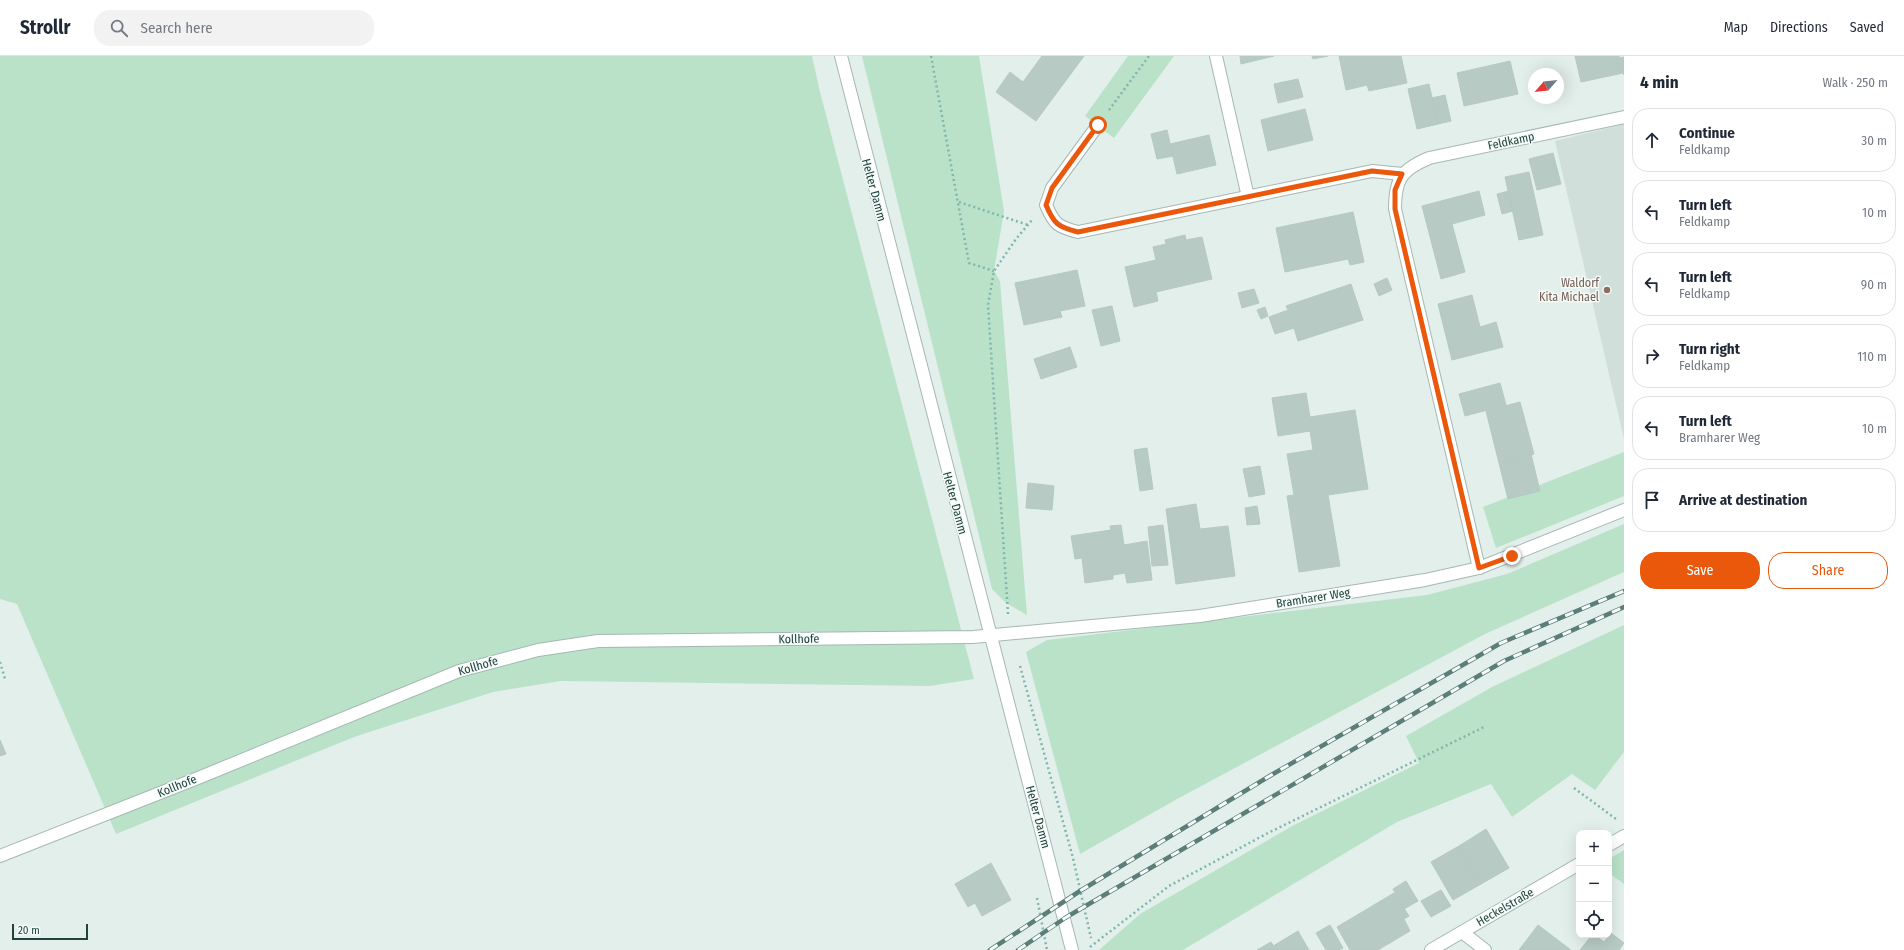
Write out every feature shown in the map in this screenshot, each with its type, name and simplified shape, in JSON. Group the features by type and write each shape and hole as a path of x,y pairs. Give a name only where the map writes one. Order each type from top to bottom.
{"street":[{"name":"Helter Damm","path":"841,56 1072,950"},
{"path":"1216,56 1248,197"},
{"name":"Feldkamp","path":"1402,174 1414,165 1429,158 1624,117"},
{"path":"1098,125 1052,188 1046,205 1051,218 1061,228 1078,232 1372,171 1402,174 1395,190 1395,209 1479,568"},
{"name":"Bramharer Weg","path":"990,635 1200,616 1425,580 1479,568 1624,510"},
{"name":"Kollhofe","path":"0,856 140,801 459,671 538,650 598,641 973,637 990,635"},
{"path":"1612,843 1624,836"},
{"name":"Heckelstraße","path":"1431,950 1576,866"},
{"path":"1462,932 1484,950"}],"path":[{"path":"931,56 970,262 994,271"},
{"path":"1098,125 1149,56"},
{"path":"959,202 1028,225"},
{"path":"1012,633 1006,603 988,305 994,271 1016,239 1046,205"},
{"path":"0,662 5,679"},
{"path":"1020,663 1073,858 1093,950"},
{"path":"1092,946 1169,886 1268,833 1484,726"},
{"path":"1574,788 1618,821"}],"shaded area":[{"name":"Waldorf Kita Michael","path":"1624,124 1624,439 1555,141"}],"green space":[{"path":"0,56 812,56 820,92 974,679 930,686 561,681 493,692 354,737 116,834 17,604 0,599"},
{"path":"862,56 979,56 1004,211 994,271 1000,281 1027,615 1006,603 992,589"},
{"path":"1128,56 1174,56 1114,138 1085,116"},
{"path":"1624,452 1624,496 1496,548 1483,507"},
{"path":"1624,524 1624,572 1485,634 1179,798 1080,854 1026,652 1047,640 1427,595 1507,574"},
{"path":"1624,625 1624,752 1595,790 1572,774 1512,817 1491,784 1397,822 1183,950 1099,950 1140,914 1294,825 1419,763 1406,736 1492,687"},
{"path":"1624,850 1624,884 1612,875 1612,857"}],"building":[{"path":"1042,56 1084,56 1036,121 996,92 1010,72 1023,82"},
{"path":"1240,56 1274,56 1241,64"},
{"path":"1312,56 1328,56 1313,59"},
{"path":"1339,56 1401,56 1407,83 1369,91 1367,85 1346,90"},
{"path":"1575,56 1619,56 1623,73 1581,82"},
{"path":"1624,57 1624,75 1620,58"},
{"path":"1510,61 1518,94 1464,106 1457,73"},
{"path":"1298,79 1303,97 1278,103 1274,84"},
{"path":"1429,84 1438,124 1417,129 1408,89"},
{"path":"1445,95 1451,121 1438,124 1432,98"},
{"path":"1305,109 1313,140 1268,151 1261,120"},
{"path":"1167,130 1173,156 1157,159 1151,134"},
{"path":"1209,135 1216,165 1177,174 1170,144"},
{"path":"1553,153 1561,184 1537,190 1529,159"},
{"path":"1529,172 1543,235 1519,240 1505,177"},
{"path":"1479,191 1485,215 1452,224 1465,272 1441,279 1422,206"},
{"path":"1509,191 1513,211 1502,214 1497,194"},
{"path":"1353,212 1364,262 1350,265 1348,259 1285,272 1276,228"},
{"path":"1185,235 1186,240 1202,237 1212,279 1156,292 1158,301 1134,307 1125,267 1156,260 1153,247 1166,244 1165,240"},
{"path":"1077,270 1085,306 1060,311 1062,317 1024,325 1015,283"},
{"path":"1387,278 1392,290 1379,296 1374,284"},
{"path":"1351,284 1363,320 1298,341 1294,328 1275,334 1269,317 1288,310 1286,306"},
{"path":"1254,289 1259,303 1242,308 1238,293"},
{"path":"1472,295 1480,327 1496,322 1503,347 1452,360 1438,304"},
{"path":"1112,306 1120,341 1101,346 1092,310"},
{"path":"1265,307 1268,316 1261,319 1257,310"},
{"path":"1070,347 1077,367 1041,379 1034,359"},
{"path":"1500,383 1506,405 1465,416 1459,394"},
{"path":"1306,393 1310,417 1355,410 1368,489 1328,495 1340,566 1299,572 1287,496 1294,495 1287,454 1313,450 1310,431 1278,436 1272,398"},
{"path":"1520,402 1534,454 1499,463 1486,411"},
{"path":"1147,448 1153,489 1140,491 1134,450"},
{"path":"1531,454 1540,491 1508,499 1499,463"},
{"path":"1260,466 1265,494 1249,497 1243,469"},
{"path":"1028,483 1054,486 1052,510 1026,508"},
{"path":"1196,504 1200,529 1228,526 1235,576 1176,584 1166,509"},
{"path":"1257,506 1260,524 1247,525 1245,508"},
{"path":"1121,525 1124,545 1147,541 1152,580 1127,583 1125,573 1113,575 1113,579 1085,583 1082,558 1075,559 1071,536 1111,530 1110,526"},
{"path":"1163,525 1168,565 1152,566 1148,527"},
{"path":"0,740 6,754 0,756"},
{"path":"1486,829 1509,868 1481,884 1459,846"},
{"path":"1459,846 1481,884 1453,900 1431,862"},
{"path":"991,863 1011,900 982,916 975,903 968,907 955,884"},
{"path":"1406,881 1418,901 1404,909 1393,889"},
{"path":"1441,890 1451,906 1431,917 1421,901"},
{"path":"1394,893 1409,916 1404,919 1410,931 1378,950 1350,950 1337,927"},
{"path":"1330,925 1343,948 1339,950 1326,950 1316,933"},
{"path":"1538,925 1571,950 1519,950"},
{"path":"1298,931 1309,950 1276,950 1273,946"},
{"path":"1612,934 1624,943 1619,950 1598,950 1607,938 1612,938"},
{"path":"1590,938 1599,938 1604,942 1598,950 1580,950"},
{"path":"1271,942 1276,950 1257,950"}],"railway":[{"path":"990,950 1080,891 1273,774 1501,643 1624,591"},
{"path":"1018,950 1065,918 1504,661 1624,607"}],"place":[{"name":"Waldorf Kita Michael","path":"1607,290"}],"route":[{"path":"1098,125 1052,188 1046,205 1051,218 1061,228 1078,232 1372,171 1402,174 1395,190 1395,209 1479,568 1512,556"}]}
